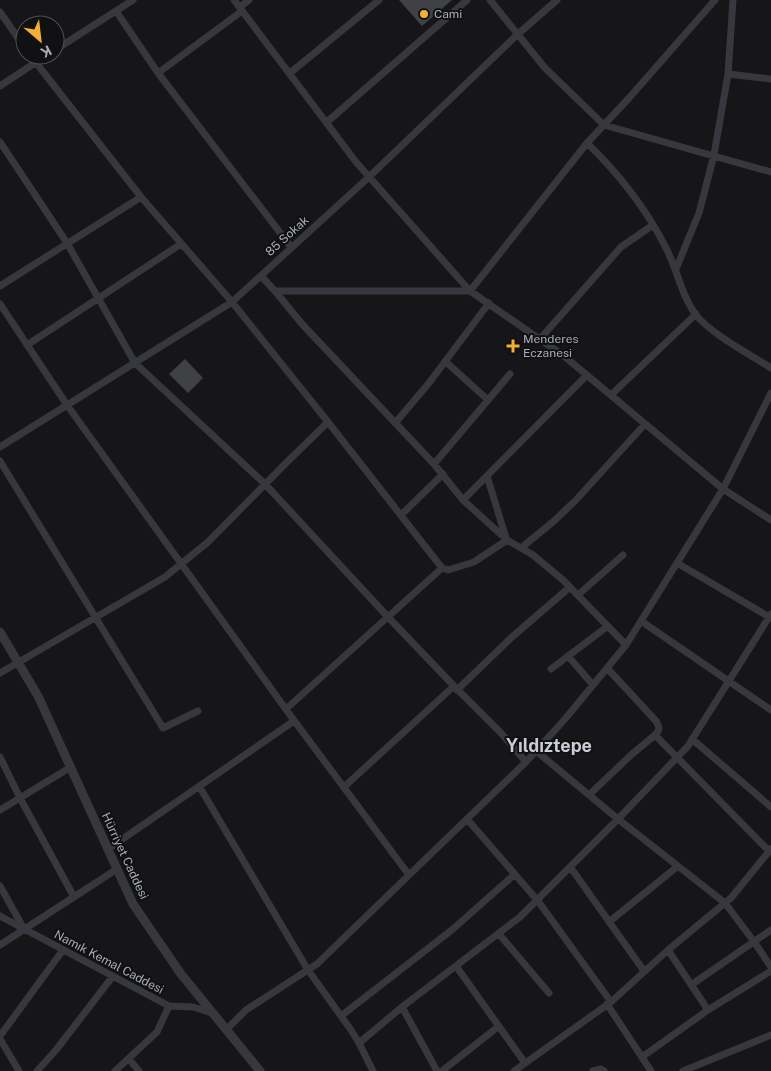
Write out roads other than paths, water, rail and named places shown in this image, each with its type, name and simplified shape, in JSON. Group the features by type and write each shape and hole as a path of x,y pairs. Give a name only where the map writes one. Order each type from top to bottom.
{"street":[{"path":"65,44 133,0"},
{"path":"234,0 369,177 470,291 564,356 723,489 771,520"},
{"path":"158,73 241,9 249,0"},
{"path":"290,73 380,0"},
{"path":"326,122 467,0"},
{"path":"490,0 545,68 604,125 771,172"},
{"name":"85 Sokak","path":"0,447 232,302 369,177 518,34 557,0"},
{"path":"470,291 587,143 715,0"},
{"path":"676,269 699,213 714,155 728,74 733,0"},
{"path":"116,11 158,73 291,248"},
{"path":"0,12 15,34"},
{"path":"0,86 32,65"},
{"path":"38,65 141,197 232,302 442,568 448,570 474,562 507,540"},
{"path":"728,74 771,79"},
{"path":"0,142 67,244 135,363 265,484 388,617 501,733 526,762"},
{"path":"587,143 617,174 653,225 676,269 688,300 696,314 707,326 771,368"},
{"path":"0,286 141,197"},
{"path":"540,339 621,248 653,225"},
{"path":"27,345 181,244"},
{"path":"260,276 302,324 396,422 464,500 507,540 533,555 570,587 626,644"},
{"path":"275,291 470,291"},
{"path":"0,304 67,405 294,721 409,875"},
{"path":"396,422 489,304"},
{"path":"611,395 696,314"},
{"path":"445,361 488,400"},
{"path":"434,464 510,374"},
{"path":"464,500 587,375"},
{"path":"226,1030 246,1010 317,964 526,762 593,685 626,644 723,489 771,393"},
{"path":"0,672 165,578 208,542 328,422"},
{"path":"521,548 576,500 646,424"},
{"path":"0,461 163,728 198,711"},
{"path":"401,515 443,474"},
{"path":"487,476 507,540"},
{"path":"578,595 622,555"},
{"path":"358,1043 402,1007 520,918 571,868 692,739 770,616 677,564"},
{"path":"286,710 442,568"},
{"path":"344,787 570,587"},
{"path":"640,621 771,710"},
{"path":"551,670 608,626"},
{"name":"Hürriyet Caddesi","path":"0,632 38,696 133,904 181,974 260,1071"},
{"path":"568,656 593,685"},
{"path":"589,795 660,730 656,722 607,668"},
{"path":"108,849 294,721"},
{"path":"514,1071 609,1003 668,950 731,898 770,850 656,735"},
{"path":"692,739 771,807"},
{"path":"536,751 618,819 725,903 755,943 771,969 708,1010 642,1057"},
{"path":"0,757 74,897"},
{"path":"0,810 70,768"},
{"path":"199,786 308,970 341,1016 373,1071"},
{"path":"467,819 538,901 609,1003 651,1071"},
{"path":"609,922 678,866"},
{"path":"571,868 644,972"},
{"path":"0,945 117,869"},
{"path":"341,1016 453,929 515,874"},
{"path":"0,886 24,929"},
{"name":"Namık Kemal Caddesi","path":"0,916 169,1006 193,1007 212,1012"},
{"path":"691,985 755,943 771,930"},
{"path":"499,934 549,993"},
{"path":"19,1071 0,1037 63,950"},
{"path":"668,950 708,1010"},
{"path":"456,966 525,1063"},
{"path":"37,1071 56,1050 113,976"},
{"path":"115,1071 157,1032 169,1006"},
{"path":"402,1007 437,1071"},
{"path":"442,1071 499,1026"},
{"path":"683,1071 771,1035"},
{"path":"128,1059 138,1071"},
{"path":"594,1071 601,1069 604,1071"}],"place":[{"name":"Cami","path":"424,14"},
{"name":"Menderes Eczanesi","path":"513,346"}],"district":[{"name":"Yıldıztepe","path":"549,746"}]}
